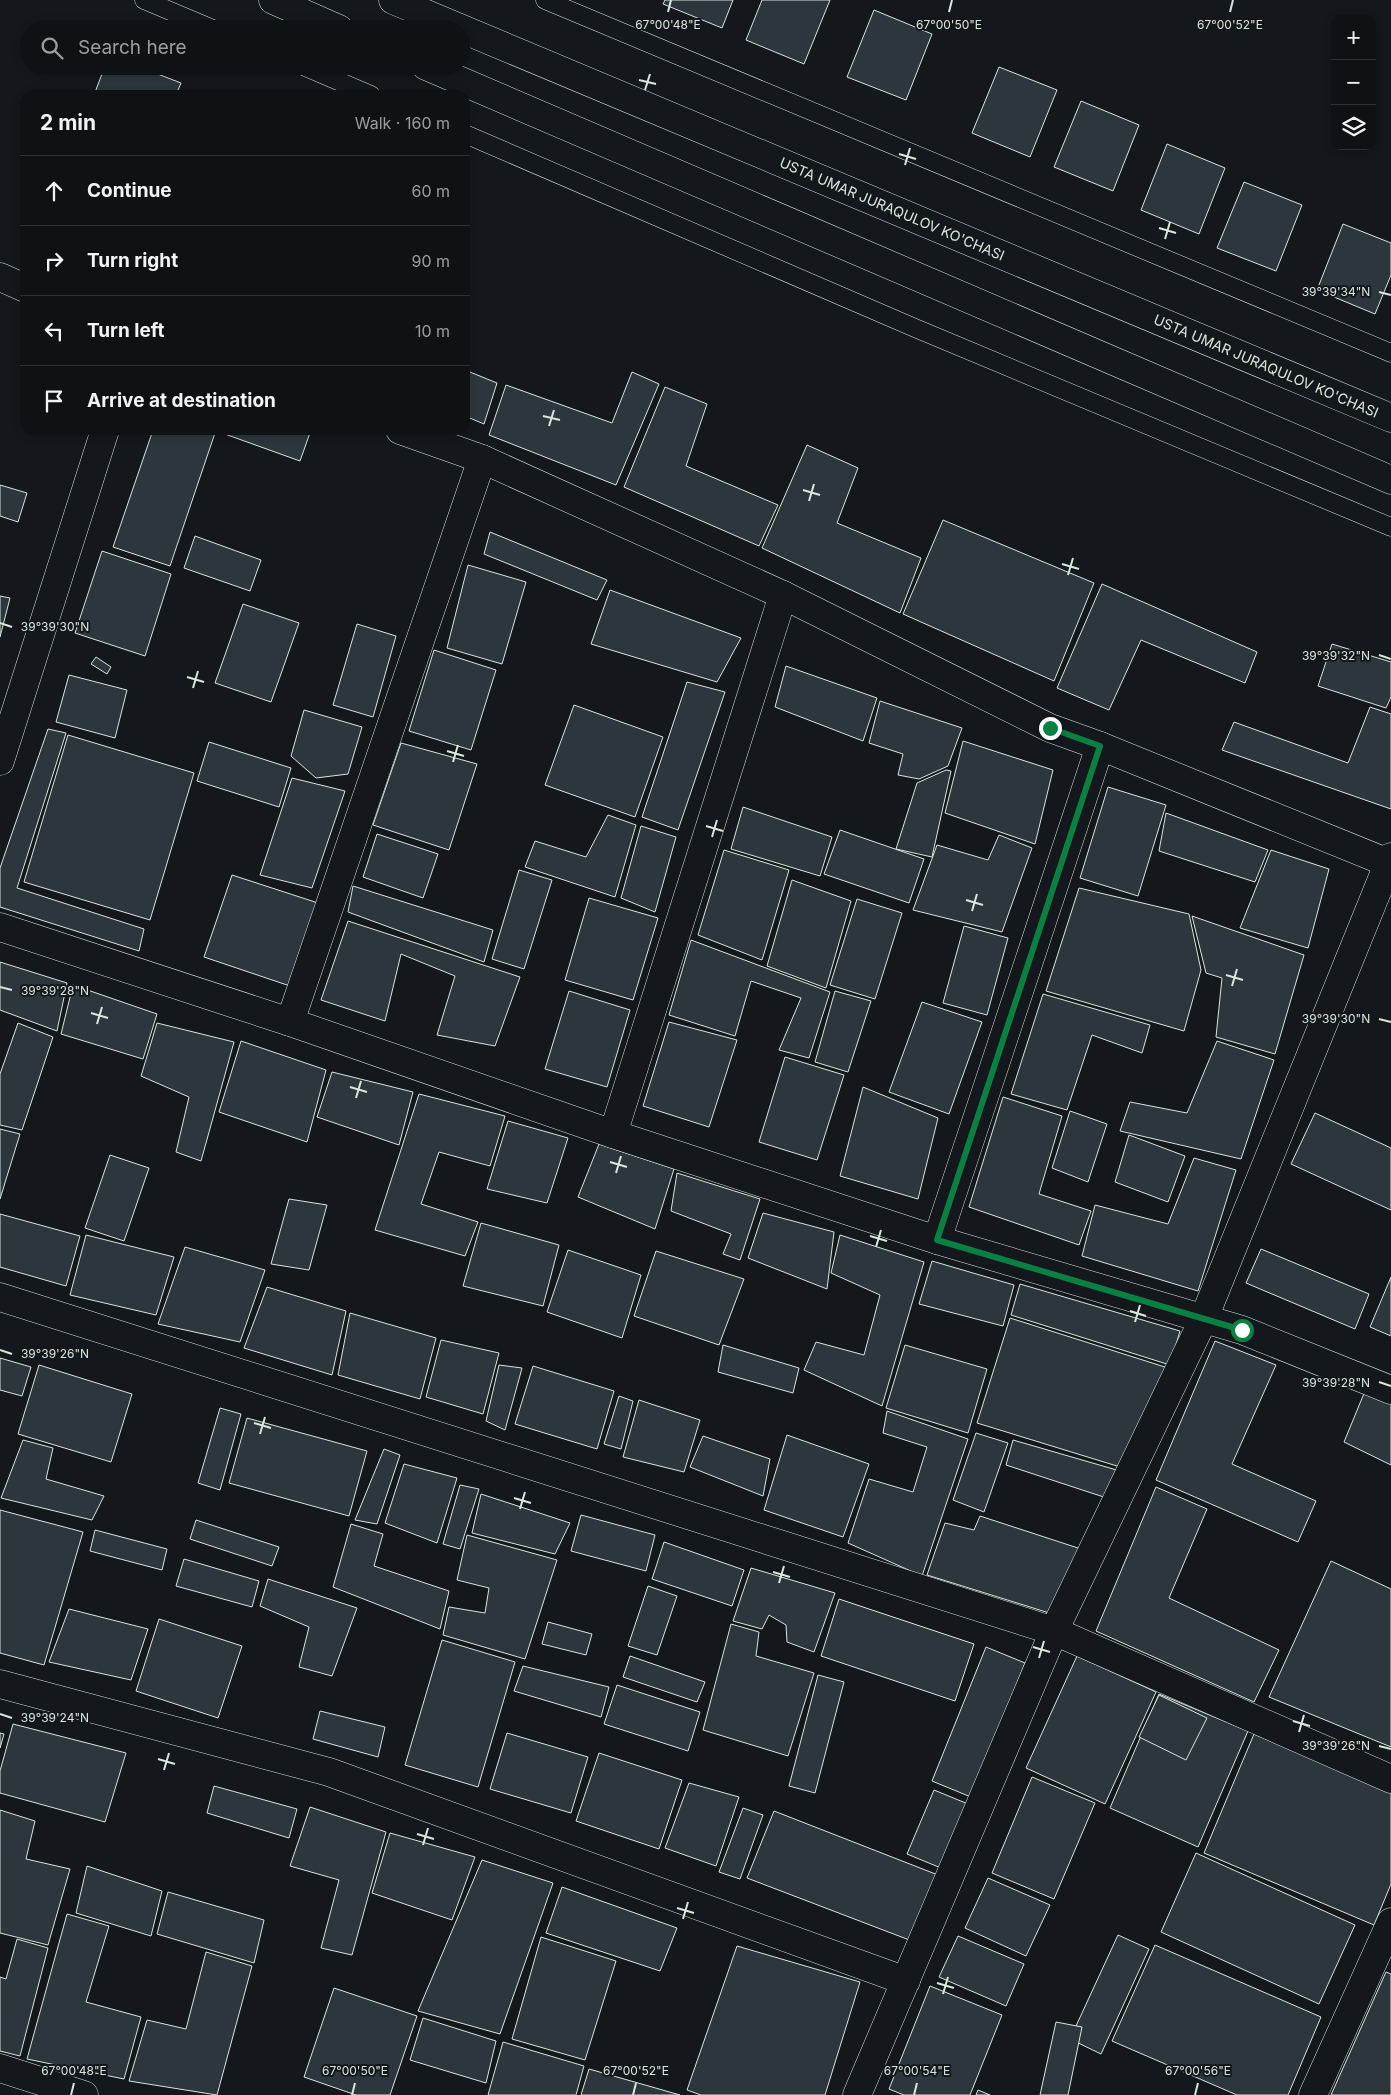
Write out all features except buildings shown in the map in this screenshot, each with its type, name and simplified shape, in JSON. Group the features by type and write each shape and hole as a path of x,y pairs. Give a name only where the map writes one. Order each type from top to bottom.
{"street":[{"path":"273,0 319,20"},
{"name":"USTA UMAR JURAQULOV KO'CHASI","path":"393,0 441,20"},
{"name":"USTA UMAR JURAQULOV KO'CHASI","path":"470,32 1391,418"},
{"path":"447,75 1391,480"},
{"path":"0,276 20,286"},
{"path":"0,760 103,435"},
{"path":"414,435 482,459 783,595 1050,728 1390,861 1204,1318 1054,1631 857,2095"},
{"path":"290,1022 482,459"},
{"path":"613,1134 783,595"},
{"path":"937,1240 1100,746"},
{"path":"0,927 290,1022 613,1134 937,1240 1242,1330 1391,1390"},
{"path":"0,1297 1054,1631 1391,1779"},
{"path":"0,1684 329,1772 906,1981"},
{"path":"1313,2095 1391,1922"},
{"path":"0,2068 84,2095"}],"lane":[{"path":"144,0 192,20"},
{"path":"545,0 1391,353"},
{"path":"324,75 360,90"},
{"path":"470,136 915,328 1391,527"}],"route":[{"path":"1050,728 1100,746 937,1240 1242,1330"}]}
